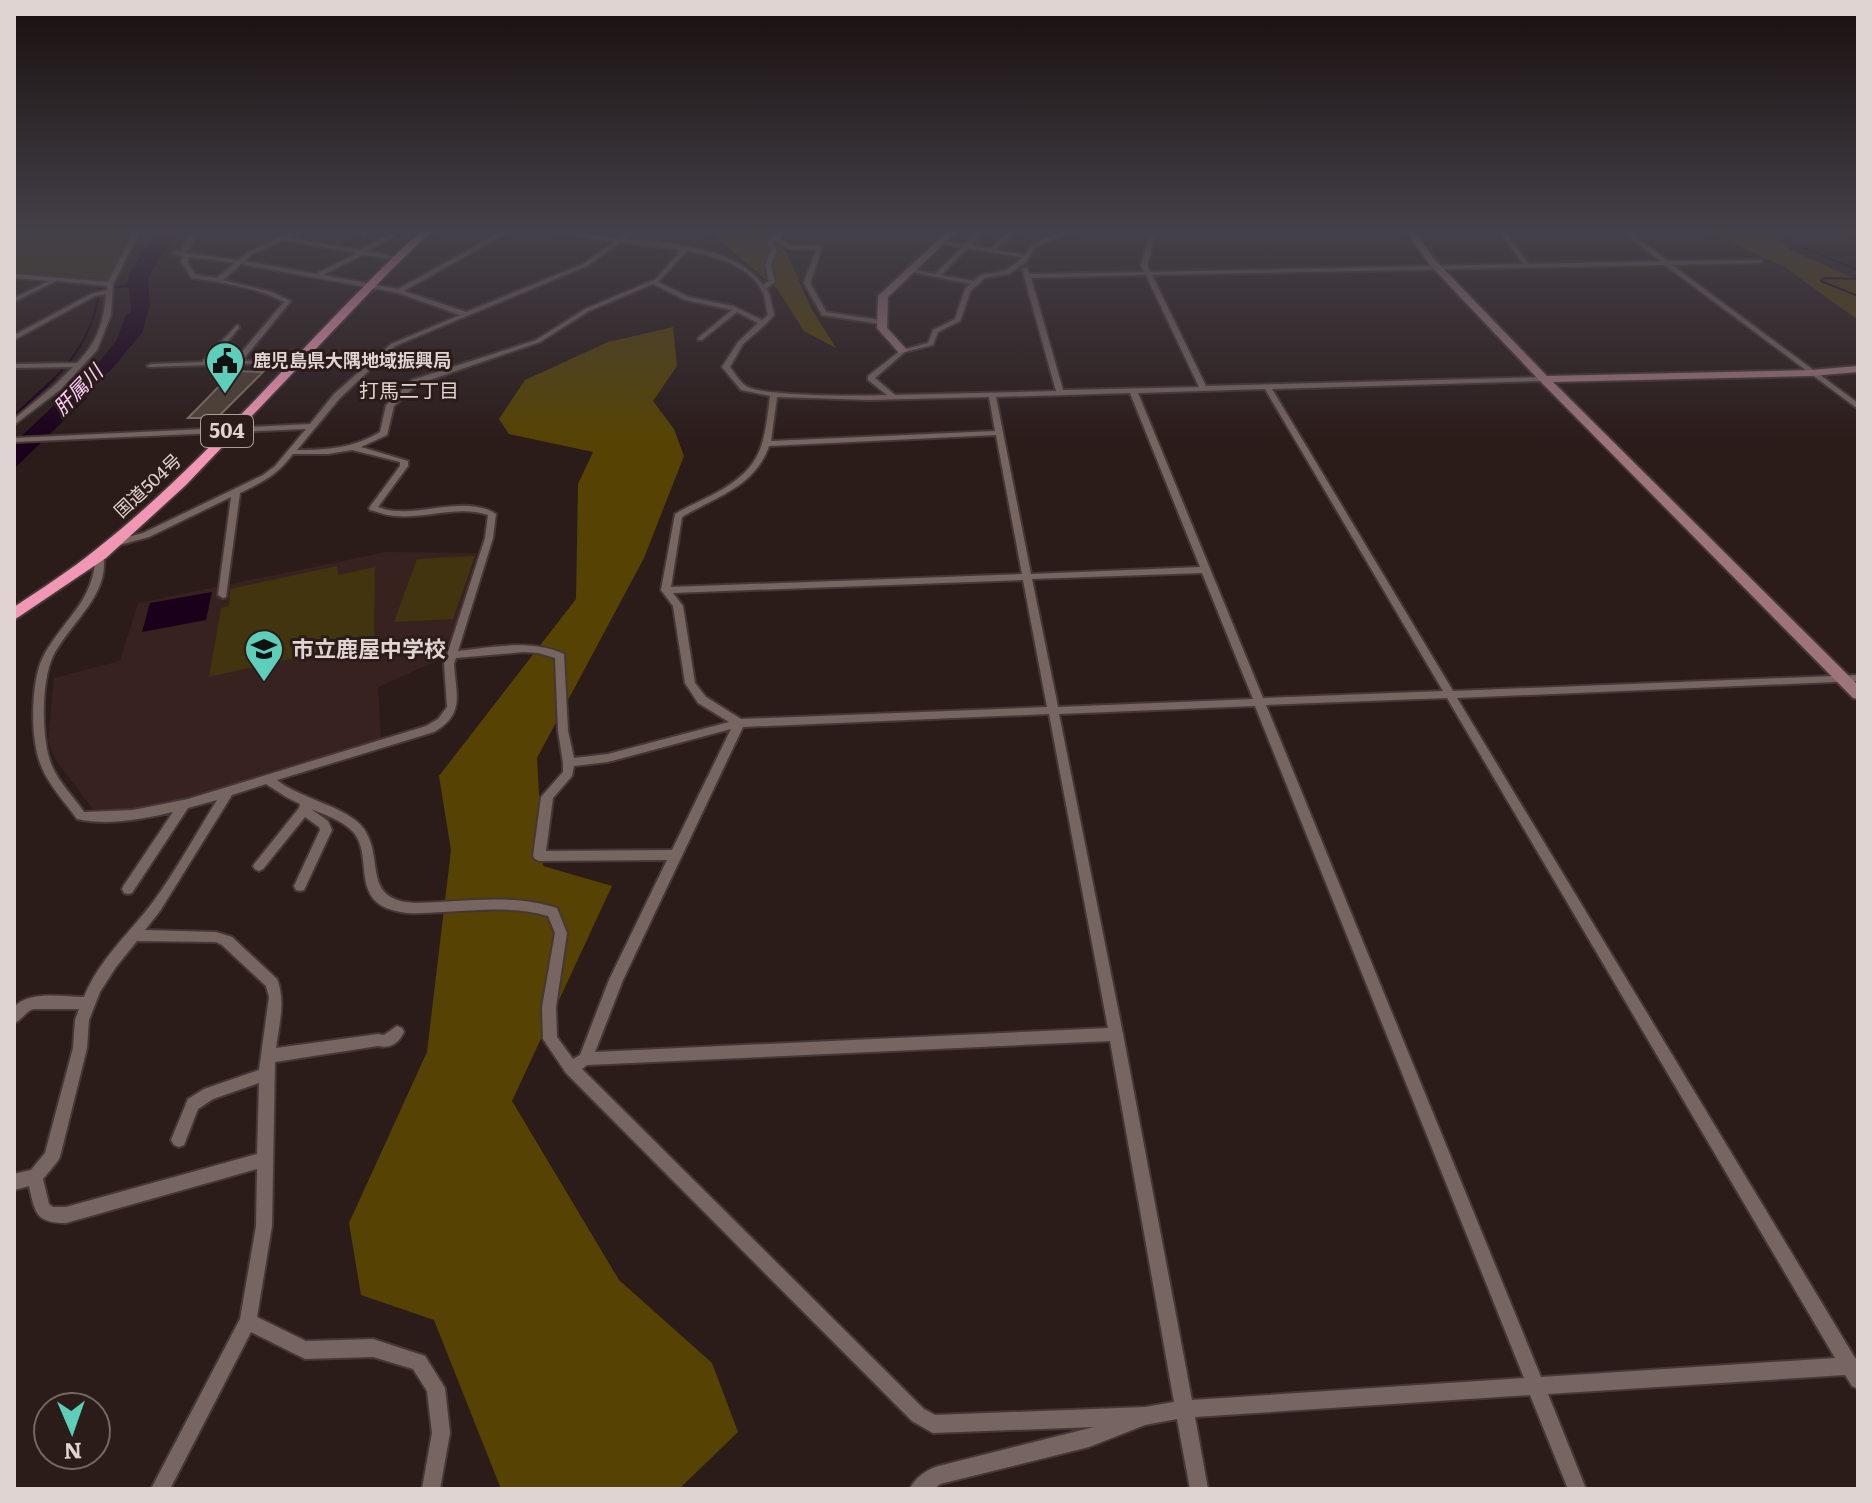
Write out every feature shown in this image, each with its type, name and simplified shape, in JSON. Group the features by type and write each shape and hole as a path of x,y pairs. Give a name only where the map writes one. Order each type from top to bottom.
{"highway":[{"name":"国道504号","path":"14,615 100,555 181,482 355,301"}],"street":[{"path":"14,338 82,301"},
{"path":"14,423 94,350 108,315 109,301"},
{"path":"236,363 288,301"},
{"path":"428,301 467,315"},
{"path":"112,544 146,535 266,477 346,386 393,345 500,301"},
{"path":"355,448 384,433 390,405 415,382 538,341 587,310 608,301"},
{"path":"697,301 736,310 764,323"},
{"path":"768,301 772,312 740,343 726,367 744,388 774,395 992,394 1811,373 1858,369"},
{"path":"817,301 824,314 880,322 903,351"},
{"path":"880,322 882,301"},
{"path":"892,396 871,378 903,351 931,344 935,331 958,320 964,301"},
{"path":"1033,301 1060,392"},
{"path":"1162,301 1203,388"},
{"path":"1470,301 1544,379 1850,678 1858,694"},
{"path":"1716,301 1858,407"},
{"path":"700,339 736,310"},
{"path":"204,364 237,327"},
{"path":"151,366 297,361"},
{"path":"14,366 80,365"},
{"path":"268,779 279,790 305,806 356,827 364,840 373,889 384,902 405,908 527,904 553,912 561,933 549,1007 550,1039 578,1064 918,1415 933,1424 1145,1416 1183,1409 1855,1371 1267,387"},
{"path":"1133,390 1577,1489"},
{"path":"992,394 1116,1034 1199,1489"},
{"path":"739,723 702,700 690,683 678,606 666,590 678,516 744,478 763,460 774,395"},
{"path":"14,440 312,426"},
{"path":"767,444 1000,433"},
{"path":"100,555 101,572 96,588 85,609 47,658 40,724 46,765 81,816 104,819 185,803 430,729 442,722 452,707 449,664 489,538 492,514 473,511 395,514 373,508 404,466 404,461 355,448 291,452"},
{"path":"223,595 236,490"},
{"path":"666,590 1206,570"},
{"path":"453,655 486,651 548,651 560,656 568,773 547,797 539,856 675,855"},
{"path":"569,763 608,758 739,723 1850,678"},
{"path":"578,1064 739,723"},
{"path":"14,1182 35,1177 52,1157 70,1095 80,1048 82,1020 89,1003 111,963 164,895 228,792"},
{"path":"128,889 185,803"},
{"path":"259,866 305,806"},
{"path":"300,886 326,830 324,824 305,806"},
{"path":"133,935 216,937 227,941 272,983 276,997 266,1074 264,1226 248,1321 160,1489"},
{"path":"14,1017 24,1006 33,1003 89,1003"},
{"path":"268,1056 378,1040 386,1042 397,1032"},
{"path":"578,1064 1116,1034"},
{"path":"179,1140 193,1104 209,1094 266,1074"},
{"path":"35,1177 42,1208 50,1215 66,1215 265,1159"},
{"path":"248,1321 305,1350 373,1348 419,1362 436,1388 441,1433 431,1489"},
{"path":"919,1489 935,1476 1089,1438 1145,1416"}],"shaded area":[{"path":"785,301 808,301 836,348 804,331"},
{"path":"1832,301 1858,301 1858,320"},
{"path":"673,327 677,366 653,401 674,429 684,456 644,558 537,758 543,866 612,886 512,1101 619,1280 712,1363 738,1432 679,1489 501,1489 434,1320 361,1295 349,1223 427,1052 451,850 439,776 576,599 578,484 593,452 509,434 499,419 525,380 608,342"},
{"path":"386,552 477,553 448,656 378,687 381,739 225,789 126,812 95,812 55,759 48,741 54,678 120,661 138,603"},
{"path":"475,556 453,619 394,622 417,559"},
{"path":"337,566 338,575 375,567 374,640 209,677 221,608 229,606 230,589"}],"water":[{"name":"肝属川","path":"130,301 150,301 142,333 111,370 85,392 82,396 87,398 14,469 14,443 96,366 116,341 126,315 131,312"},
{"path":"212,592 206,620 142,632 150,603"}],"building":[{"name":"鹿児島県大隅地域振興局","path":"234,371 263,372 217,418 188,418"}],"waterway":[{"path":"53,380 84,339 97,301"},
{"path":"14,416 53,380"}],"place":[{"name":"鹿児島県大隅地域振興局","path":"225,395"},
{"name":"市立鹿屋中学校","path":"264,683"}],"district":[{"name":"打馬二丁目","path":"409,391"}]}
